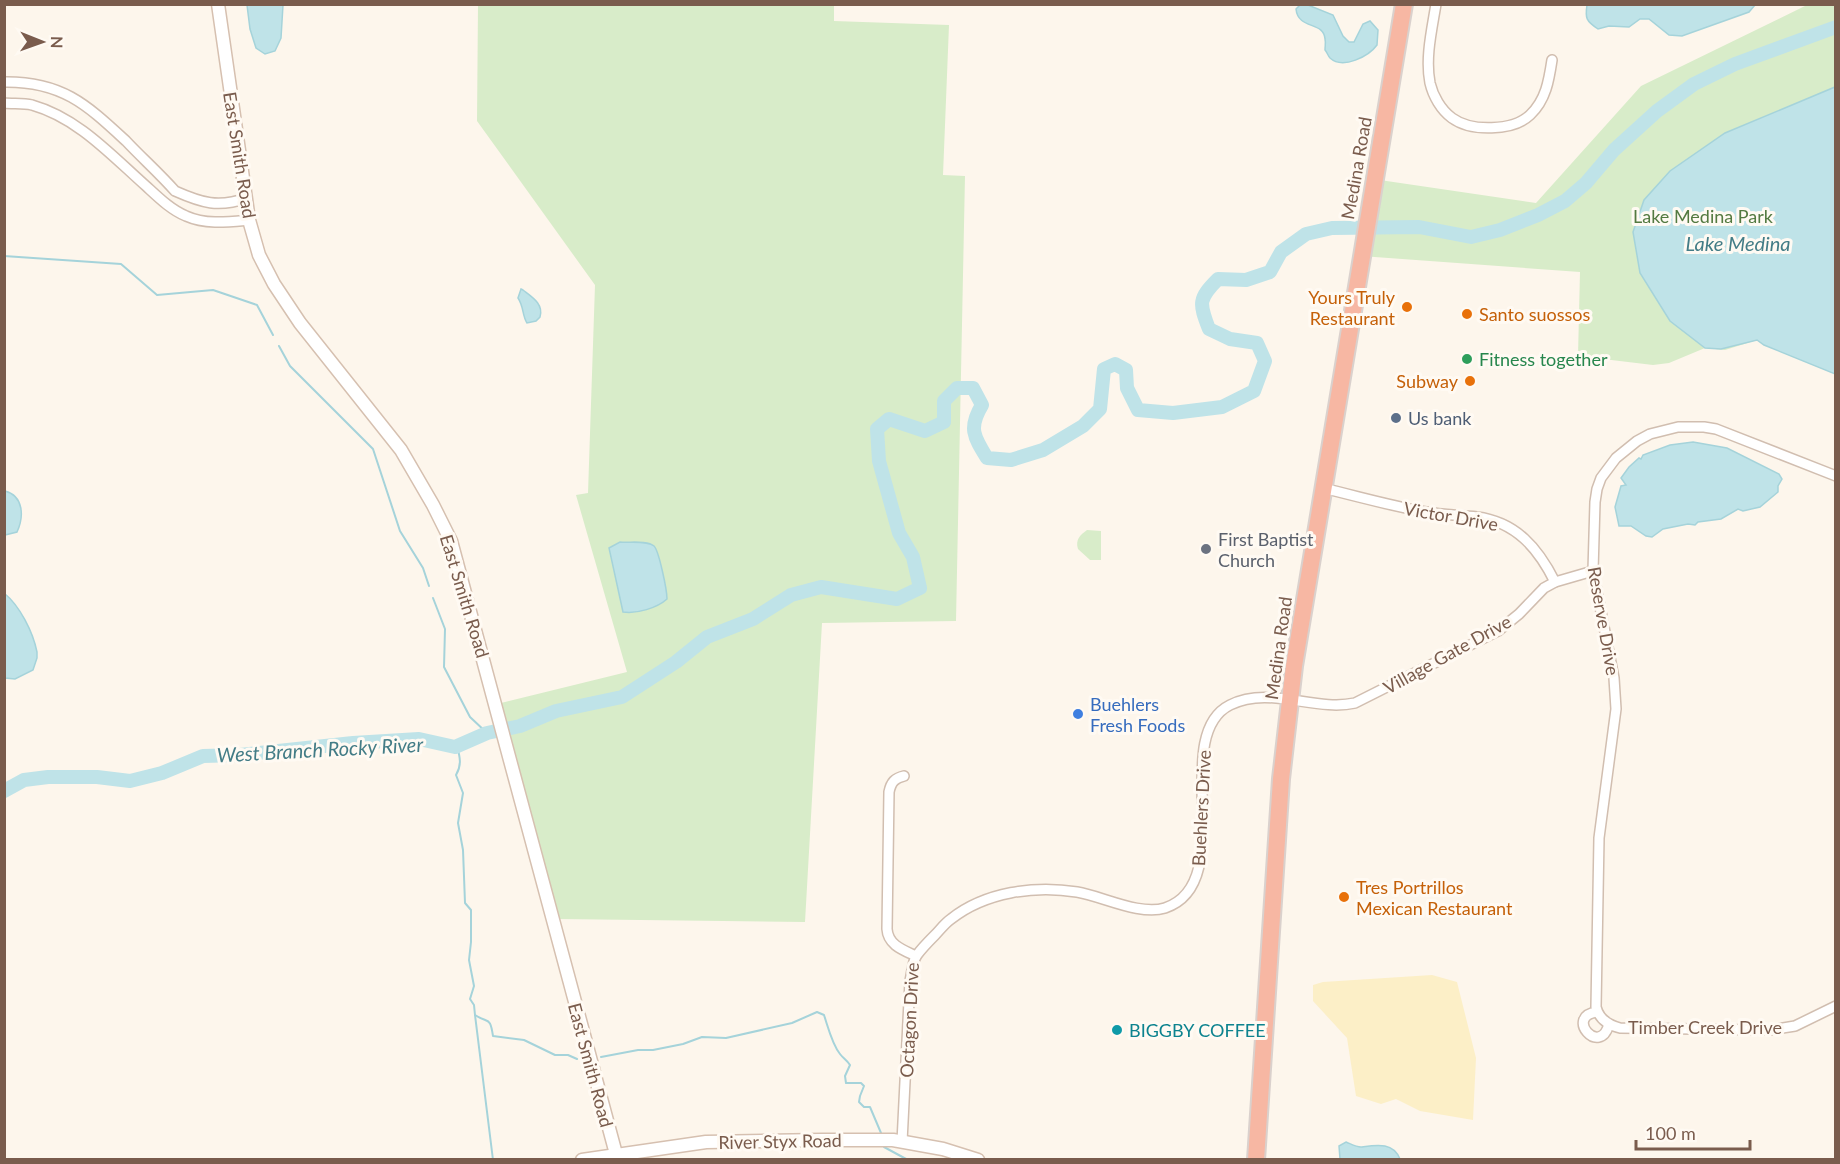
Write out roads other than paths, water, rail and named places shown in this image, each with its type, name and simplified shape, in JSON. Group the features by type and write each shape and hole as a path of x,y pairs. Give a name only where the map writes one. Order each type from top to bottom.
{"highway":[{"name":"Medina Road","path":"1256,1160 1281,789 1290,700 1322,488 1404,4"}],"street":[{"name":"East Smith Road","path":"218,4 249,220 259,255 274,284 300,323 401,450 451,541 615,1157"},
{"path":"1436,4 1429,60 1430,83 1438,104 1452,118 1467,124 1493,128 1513,126 1530,116 1540,103 1548,86 1552,60"},
{"path":"4,82 41,86 60,92 87,106 175,191 208,203 224,204 247,198"},
{"path":"4,103 30,104 69,120 97,142 162,201 186,216 222,223 249,220"},
{"name":"Reserve Drive","path":"1598,1012 1599,838 1617,709 1614,678 1593,571 1595,502 1601,478 1625,450 1650,434 1678,427 1716,429 1836,476"},
{"name":"Victor Drive","path":"1322,488 1423,512 1476,517 1501,523 1513,529 1532,545 1541,556 1555,582"},
{"name":"Village Gate Drive","path":"1290,700 1331,706 1365,699 1498,631 1519,614 1544,588 1555,582 1593,571"},
{"name":"Buehlers Drive","path":"916,956 954,917 975,905 1020,891 1049,889 1070,891 1143,909 1163,909 1181,899 1194,882 1199,869 1204,743 1208,731 1218,715 1228,706 1242,700 1257,698 1290,700"},
{"name":"Octagon Drive","path":"902,1142 910,981 916,956 892,943 887,929 889,792 897,777 904,776"},
{"name":"Timber Creek Drive","path":"1608,1023 1620,1028 1770,1030 1795,1026 1836,1006"},
{"path":"1592,1012 1598,1012 1608,1023 1608,1030 1602,1036 1594,1037 1587,1033 1584,1026 1586,1018 1592,1012"},
{"name":"River Styx Road","path":"582,1160 716,1142 822,1140 902,1142 943,1149 978,1160"}],"water":[{"path":"1301,4 1333,15 1343,36 1349,42 1354,42 1363,24 1370,21 1378,30 1377,45 1355,60 1342,63 1335,61 1325,50 1324,33 1298,16 1296,9"},
{"path":"1587,4 1755,5 1749,12 1682,36 1669,35 1649,19 1640,19 1629,27 1609,26 1598,29 1587,19"},
{"path":"247,5 283,5 281,38 275,51 265,54 256,48 250,29"},
{"name":"Lake Medina","path":"1835,87 1835,374 1757,340 1721,349 1705,348 1670,321 1640,273 1633,232 1644,200 1670,171 1725,133"},
{"path":"521,289 539,305 541,312 536,321 527,323 525,320 518,298"},
{"path":"1693,442 1727,448 1779,474 1782,479 1778,492 1760,507 1743,511 1738,509 1721,519 1698,522 1695,525 1688,524 1663,529 1652,537 1646,536 1631,526 1619,526 1615,507 1621,486 1626,485 1621,478 1629,467 1643,455 1670,445"},
{"path":"5,491 16,497 19,502 21,520 17,532 5,535"},
{"path":"620,542 643,542 654,546 667,599 652,608 623,612 609,548"},
{"path":"4,593 25,620 37,652 33,670 15,679 5,678"},
{"path":"1346,1142 1359,1147 1379,1145 1389,1147 1400,1159 1340,1159 1339,1146"}],"waterway":[{"name":"West Branch Rocky River","path":"4,791 24,780 48,777 97,777 130,781 162,773 203,756 240,755 353,743 419,739 455,747 487,733 520,726 556,711 622,697 676,662 707,637 753,619 791,595 821,587 897,599 920,588 913,557 899,533 879,461 877,429 889,419 925,431 944,422 944,401 957,388 973,388 982,405 974,426 979,444 987,458 1011,460 1043,450 1083,426 1100,409 1104,369 1115,364 1126,370 1127,388 1138,410 1173,413 1222,407 1254,391 1265,361 1257,343 1230,339 1209,329 1202,302 1218,279 1246,280 1270,272 1281,252 1306,234 1332,228 1419,227 1471,237 1500,230 1538,215 1565,201 1586,183 1614,150 1657,111 1694,84 1735,64 1836,27"},
{"path":"4,256 121,264 157,295 213,290 257,305 273,335"},
{"path":"279,346 290,366 373,449 400,531 423,568 429,586"},
{"path":"433,598 445,629 444,667 470,717 487,733"},
{"path":"457,746 460,761 456,775 463,793 458,823 463,850 465,903 471,910 469,960 474,986 470,999 474,1005 475,1015 490,1023 493,1036 524,1040 555,1055 568,1055 577,1059"},
{"path":"601,1057 638,1050 653,1050 683,1044 702,1037 726,1038 792,1023 817,1012 824,1015 835,1045 850,1065 845,1076 846,1083 861,1083 864,1086 859,1102 864,1107 870,1107 881,1133"},
{"path":"475,1015 493,1160"},
{"path":"884,1147 908,1160"}],"place":[{"name":"Yours Truly Restaurant","path":"1407,307"},
{"name":"Santo suossos","path":"1467,314"},
{"name":"Fitness together","path":"1467,359"},
{"name":"Subway","path":"1470,381"},
{"name":"Us bank","path":"1396,418"},
{"name":"First Baptist Church","path":"1206,549"},
{"name":"Buehlers Fresh Foods","path":"1078,714"},
{"name":"Tres Portrillos Mexican Restaurant","path":"1344,897"},
{"name":"BIGGBY COFFEE","path":"1117,1030"}],"park label":[{"name":"Lake Medina Park","path":"1703,216"}]}
